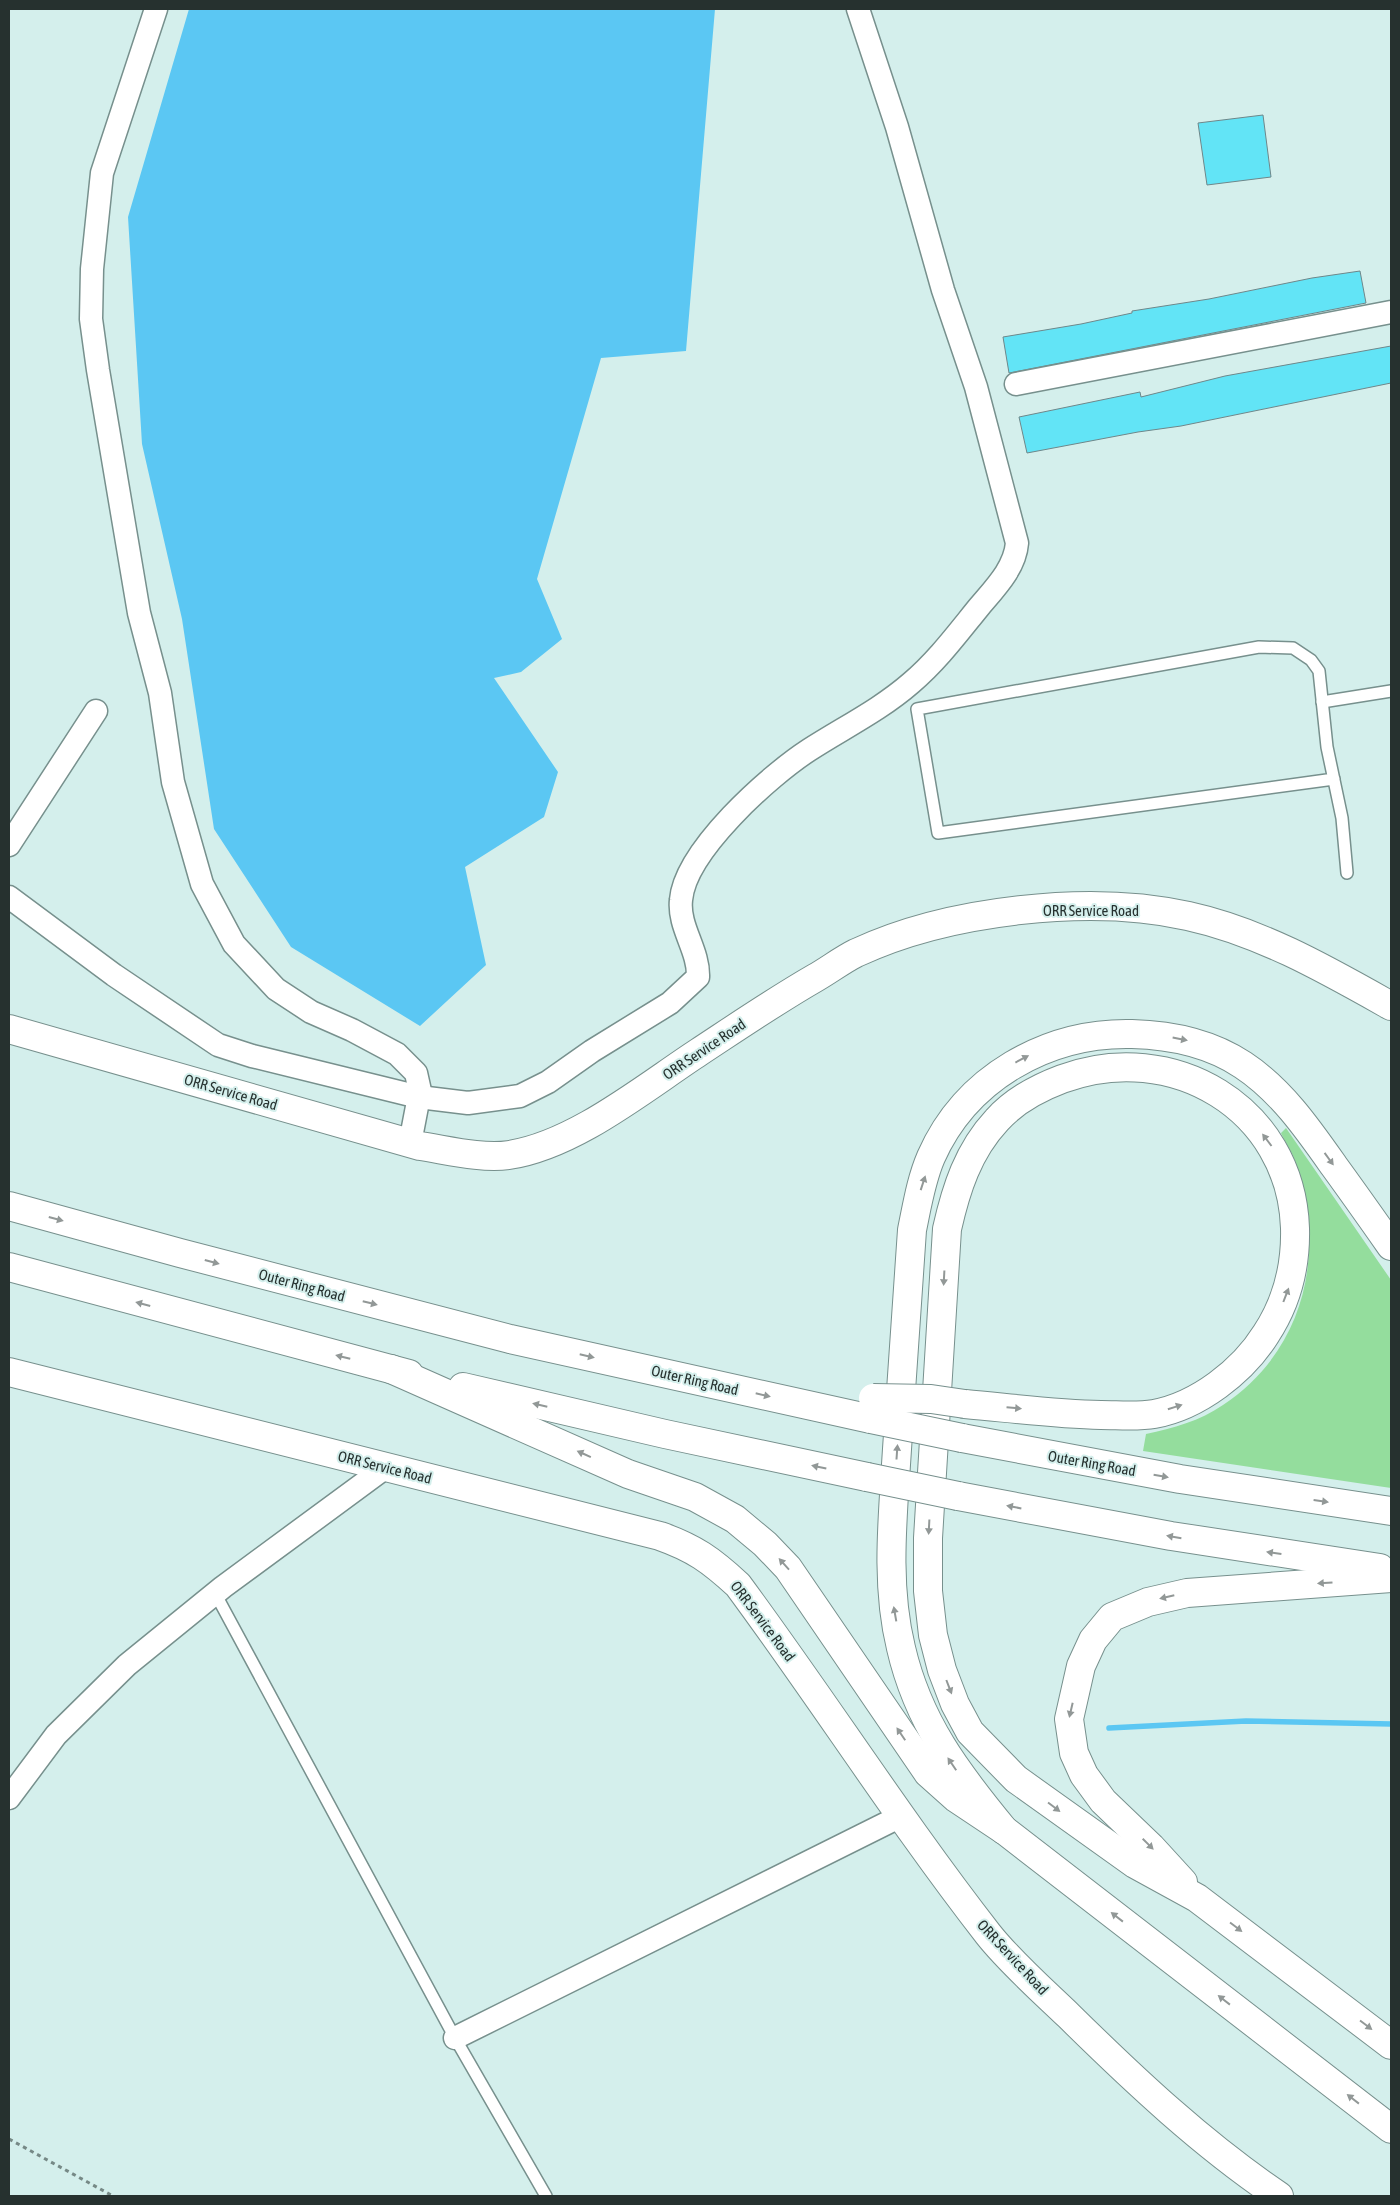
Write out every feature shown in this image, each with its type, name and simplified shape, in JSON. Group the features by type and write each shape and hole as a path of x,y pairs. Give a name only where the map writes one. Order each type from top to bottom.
{"main road":[{"name":"ORR Service Road","path":"9,1029 410,1143 466,1153 508,1155 552,1143 595,1121 781,998 856,954 919,930 990,914 1066,907 1133,908 1189,916 1241,932 1301,957 1391,1006"},
{"path":"1004,1830 971,1790 939,1745 918,1700 901,1649 892,1598 892,1529 912,1230 919,1195 931,1157 950,1126 972,1098 995,1077 1019,1060 1047,1048 1075,1039 1111,1034 1148,1034 1182,1038 1214,1050 1243,1065 1267,1084 1308,1129 1391,1246"},
{"path":"872,1409 931,1399 965,1404 1074,1414 1154,1414 1180,1406 1208,1391 1235,1370 1260,1344 1277,1318 1289,1286 1296,1250 1294,1214 1287,1180 1275,1150 1255,1124 1230,1100 1202,1083 1170,1072 1138,1067 1107,1068 1077,1073 1049,1084 1022,1098 998,1119 980,1142 966,1166 954,1196 947,1229 928,1538 928,1591 933,1634 942,1670 955,1704 970,1732 1016,1779 1135,1864 1197,1898 1391,2045"},
{"name":"Outer Ring Road","path":"9,1206 180,1253 510,1339 812,1406 872,1409 962,1438 1180,1479 1391,1511"},
{"path":"9,1267 391,1369 639,1429 958,1496 1180,1538 1391,1570"},
{"path":"391,1369 628,1474 695,1497 735,1519 765,1544 788,1568 928,1773 956,1798 1004,1830 1391,2129"},
{"name":"ORR Service Road","path":"9,1372 660,1536 688,1546 715,1563 743,1592 901,1816 989,1936 1048,1996 1171,2110 1228,2159 1279,2196"},
{"path":"1197,1898 1151,1847 1103,1801 1084,1775 1074,1753 1069,1719 1081,1666 1093,1640 1112,1617 1148,1602 1187,1593 1391,1578"}],"street":[{"path":"156,9 102,173 92,269 91,319 140,613 160,693 173,782 202,884 234,944 276,989 311,1012 352,1030 397,1054 416,1073 420,1091 410,1143"},
{"path":"9,897 114,975 218,1044 252,1056 419,1097 468,1103 520,1096 548,1082 592,1051 670,1003 698,977 694,954 683,923 681,900 684,886 697,860 714,837 734,814 800,757 910,685 935,662 1001,580 1016,556 1017,543 976,387 943,290 897,127 858,9"},
{"path":"1016,384 1391,312"},
{"path":"9,845 96,711"},
{"path":"9,1798 56,1735 89,1700 127,1665 215,1594 386,1467"},
{"path":"454,2038 901,1816"}],"lane":[{"path":"1334,779 938,833 917,709 1259,647 1292,648 1312,660 1319,670 1327,747 1334,779 1342,818 1347,873"},
{"path":"1322,702 1391,691"},
{"path":"215,1594 454,2038 546,2196"}],"path":[{"path":"9,2139 113,2196"}],"green space":[{"path":"1286,1128 1391,1280 1391,1488 1143,1451 1146,1434 1196,1420 1223,1405 1251,1383 1273,1358 1290,1329 1301,1299 1308,1267 1309,1234 1305,1201 1297,1167 1281,1133"}],"water":[{"path":"189,9 715,9 686,351 601,358 537,579 562,639 521,672 494,678 558,772 544,817 465,867 486,965 420,1026 291,947 214,829 182,619 142,444 128,217"}],"building":[{"path":"1263,115 1271,177 1207,185 1198,123"},
{"path":"1360,271 1366,303 1009,373 1003,337 1081,324 1132,313 1132,311"},
{"path":"1391,346 1391,383 1181,426 1138,432 1027,453 1019,417 1140,392 1141,397 1225,376"}],"waterway":[{"path":"1109,1728 1246,1721 1391,1724"}]}
